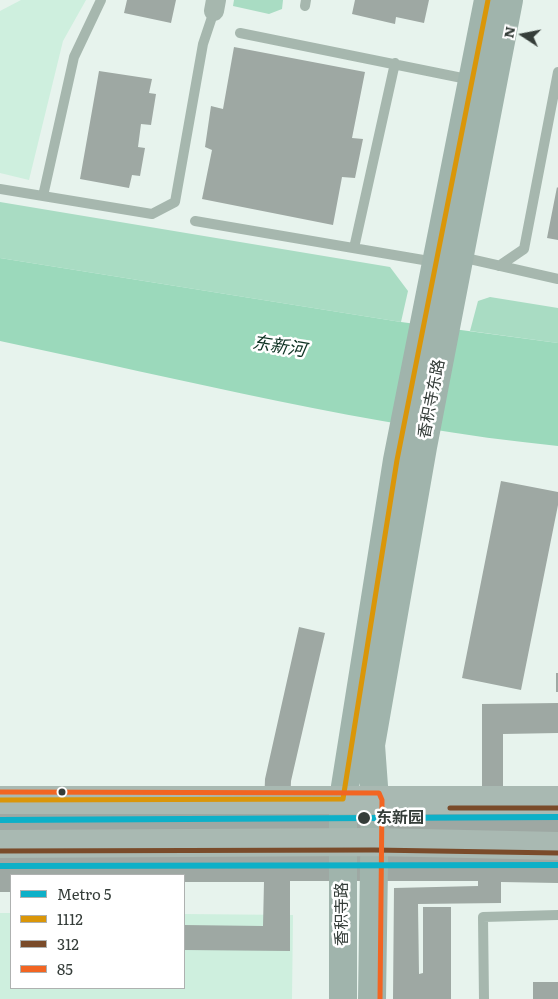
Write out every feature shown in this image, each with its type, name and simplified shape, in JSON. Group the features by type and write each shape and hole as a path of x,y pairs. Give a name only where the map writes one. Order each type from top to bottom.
{"main road":[{"name":"香积寺东路","path":"448,260 472,80 488,0"},
{"name":"香积寺东路","path":"343,800 441,293 509,0"},
{"name":"香积寺东路","path":"375,800 371,745 408,463"},
{"path":"0,800 558,800"},
{"name":"香积寺路","path":"343,800 343,999"},
{"name":"香积寺路","path":"372,999 375,800"},
{"path":"0,844 342,844 374,842 558,846"}],"lane":[{"path":"43,196 74,57 101,0"},
{"path":"0,189 152,214 175,202 203,44 215,6"},
{"path":"240,33 472,80"},
{"path":"354,248 395,63"},
{"path":"499,266 524,248 558,72"},
{"path":"195,221 354,248 499,266 558,279"},
{"path":"484,999 483,917 558,915"}],"shaded area":[{"path":"21,0 86,0 63,41 29,180 0,173 0,11"},
{"path":"234,0 283,0 282,9 269,14 233,6"},
{"path":"0,202 390,267 408,291 401,322 0,258"},
{"path":"490,297 558,308 558,343 470,331 478,301"},
{"path":"0,913 10,913 10,989 185,989 185,914 293,915 292,999 0,999"}],"water":[{"name":"东新河","path":"0,258 401,322 558,343 558,446 488,438 348,415 0,341"}],"building":[{"path":"127,0 176,0 171,23 124,13"},
{"path":"355,0 429,0 424,23 396,17 395,24 352,14"},
{"path":"234,47 365,72 352,138 363,139 355,178 342,177 333,225 202,199 212,150 205,147 211,106 223,109"},
{"path":"99,71 152,79 149,93 156,94 151,125 141,124 138,147 145,148 140,176 132,175 129,188 80,179"},
{"path":"558,188 558,240 547,238"},
{"path":"501,481 558,492 558,505 521,690 462,678"},
{"name":"东新园","path":"299,627 325,633 291,781 290,806 482,805 482,704 558,703 558,733 503,734 503,805 558,804 558,883 501,882 501,903 418,904 419,974 423,973 423,907 451,907 451,999 393,999 394,888 478,886 478,881 290,881 290,951 185,950 185,925 263,926 264,882 185,882 185,874 10,874 10,892 0,892 0,795 264,806 265,779"},
{"path":"556,673 558,673 558,692 556,692"},
{"path":"533,982 558,982 558,999 533,999"}],"metro line":[{"name":"5","path":"0,820 558,817"},
{"name":"5","path":"0,866 558,865"}],"transit line":[{"name":"1112","path":"343,799 397,460 488,0"},
{"name":"85","path":"0,792 379,793 382,800 380,999"},
{"name":"1112","path":"0,800 343,799"},
{"name":"312","path":"450,808 558,808"},
{"name":"312","path":"0,851 374,850 558,853"}],"place":[{"name":"东新园","path":"364,818"}]}
